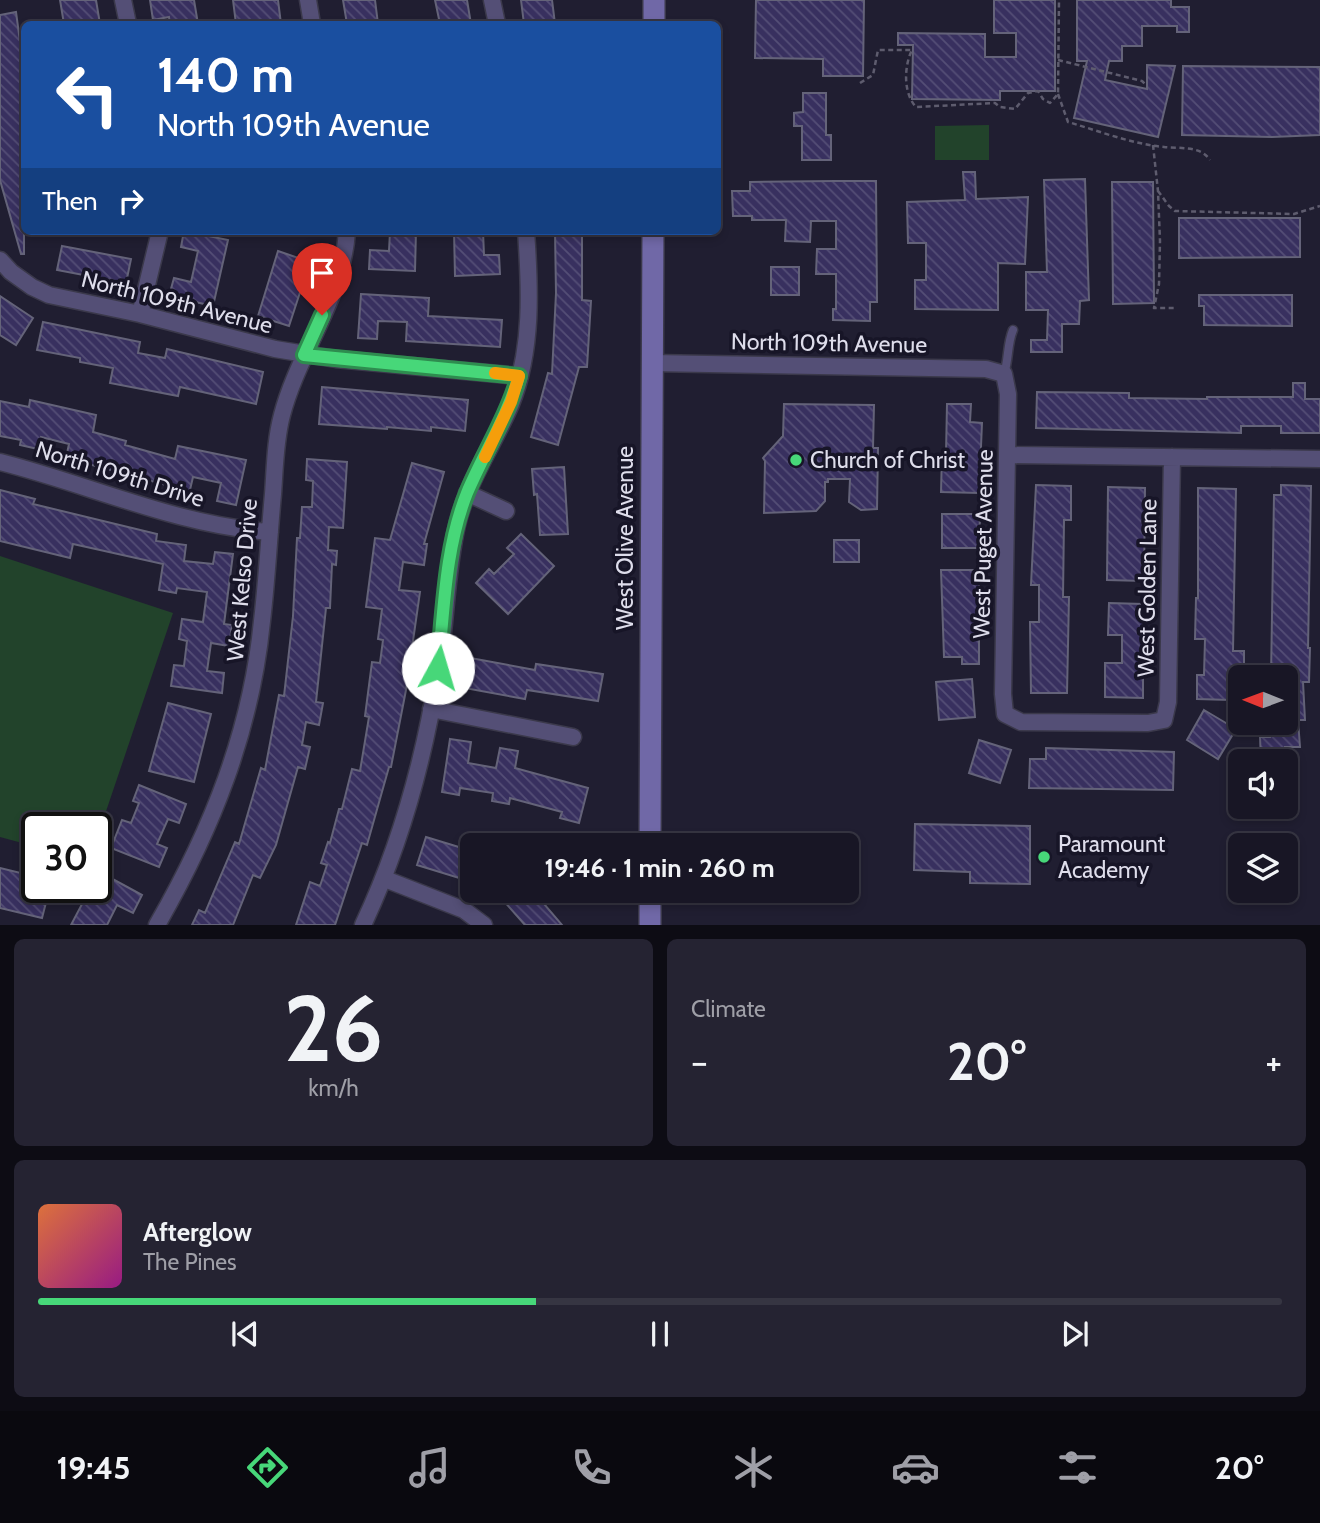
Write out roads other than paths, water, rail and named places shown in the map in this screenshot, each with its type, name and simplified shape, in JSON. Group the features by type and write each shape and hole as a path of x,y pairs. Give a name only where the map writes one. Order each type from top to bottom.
{"main road":[{"path":"654,0 654,21"},
{"name":"West Olive Avenue","path":"650,833 653,235"},
{"path":"650,903 650,925"}],"street":[{"path":"123,0 127,21"},
{"path":"308,0 312,21"},
{"path":"492,0 496,21"},
{"path":"140,314 159,235"},
{"name":"West Kelso Drive","path":"156,925 206,833 242,732 255,679 281,417 304,355 331,295 342,264 346,235"},
{"path":"363,925 385,879 410,805 432,709 450,561 458,522 467,494 511,402 519,376 527,338 526,235"},
{"name":"North 109th Avenue","path":"1,261 32,287 49,295 140,314 275,349 304,355 519,376"},
{"name":"North 109th Avenue","path":"652,363 986,369 1004,374"},
{"name":"West Puget Avenue","path":"1004,374 1008,394 1003,694 1005,714 1021,722 1147,723 1164,720"},
{"path":"1007,455 1320,459"},
{"name":"West Golden Lane","path":"1164,720 1168,702 1172,457"},
{"name":"North 109th Drive","path":"0,462 203,523 231,529 270,532"},
{"path":"467,494 506,511"},
{"path":"432,709 573,737"},
{"path":"385,879 464,910 484,925"}],"lane":[{"path":"1004,374 1008,363 1008,342 1013,330"}],"place":[{"name":"Church of Christ","path":"796,460"},
{"name":"Paramount Academy","path":"1044,857"}]}
